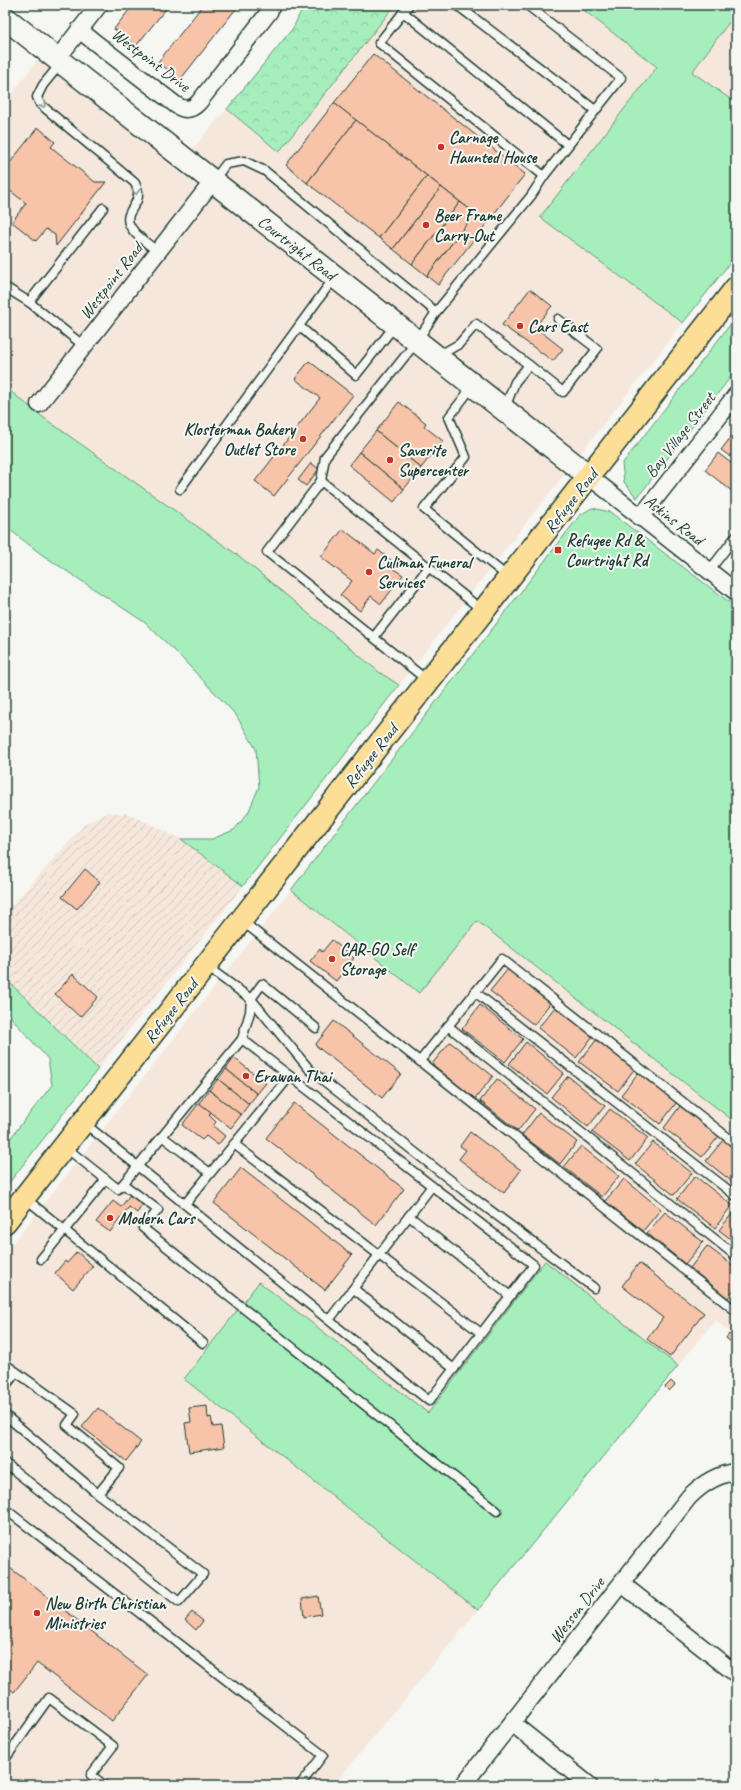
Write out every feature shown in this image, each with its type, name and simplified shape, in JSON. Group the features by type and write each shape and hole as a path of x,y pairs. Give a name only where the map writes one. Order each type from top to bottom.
{"main road":[{"name":"Refugee Road","path":"5,1222 590,477 736,288"}],"street":[{"path":"59,61 79,30 99,5"},
{"name":"Westpoint Drive","path":"79,30 176,105 188,109 194,107 199,102 269,12 272,5"},
{"name":"Courtright Road","path":"5,18 590,477"},
{"name":"Westpoint Road","path":"39,404 212,181"},
{"name":"Bay Village Street","path":"640,518 736,395"},
{"name":"Askins Road","path":"590,477 640,518 736,592"},
{"name":"Wesson Drive","path":"463,1785 695,1491 709,1481 723,1474 734,1473"},
{"path":"622,1584 736,1674"},
{"path":"512,1723 589,1785"}],"lane":[{"path":"457,5 595,110"},
{"path":"429,682 267,552 321,481 325,457 417,341 436,312 531,196 544,176 621,78 527,5"},
{"path":"544,176 379,43 406,8 568,145"},
{"path":"59,61 37,97 40,104 135,183 138,193 136,201 129,212 128,222 133,230 158,252"},
{"path":"212,181 226,164 244,161 265,171 436,312"},
{"path":"30,302 103,208"},
{"path":"180,489 334,277"},
{"path":"5,287 30,302 84,346"},
{"path":"437,356 459,344 476,324 563,392 598,349 558,319"},
{"path":"298,326 356,375 396,324"},
{"path":"504,409 515,382 529,365"},
{"path":"474,385 449,417 466,457 424,509 510,579"},
{"path":"321,481 484,612"},
{"path":"709,571 736,536"},
{"path":"374,638 429,567"},
{"path":"241,921 736,1311"},
{"path":"420,1061 502,959 736,1144"},
{"path":"206,966 251,999 310,1070 463,1190 594,1288"},
{"path":"65,1146 118,1189 163,1137 242,1039 250,1012 251,999 262,984 316,1028"},
{"path":"476,992 736,1196"},
{"path":"448,1026 736,1256"},
{"path":"83,1122 429,1401 534,1264 242,1039"},
{"path":"185,1204 290,1076"},
{"path":"163,1137 210,1173"},
{"path":"234,1144 481,1333"},
{"path":"41,1260 106,1179"},
{"path":"123,1184 158,1210 142,1228 497,1512"},
{"path":"329,1320 380,1256 432,1186"},
{"path":"24,1198 203,1343"},
{"path":"409,1216 510,1296"},
{"path":"354,1289 454,1369"},
{"path":"5,1364 75,1414 67,1425 119,1468 98,1494"},
{"path":"5,1387 16,1372"},
{"path":"5,1415 98,1494 204,1574 179,1602 5,1463"},
{"path":"5,1509 323,1755 300,1785"},
{"path":"5,1759 49,1698 113,1746 91,1775 104,1785"}],"shaded area":[{"path":"395,5 577,5 657,67 541,217 683,323 399,685 379,672 239,556 44,418 5,387 5,103 44,51 183,160 227,109 279,152"},
{"path":"736,13 736,103 692,72"},
{"path":"108,812 129,814 181,839 243,886 98,1069 5,978 5,913 86,823"},
{"path":"291,890 309,905 476,921 736,1123 736,1337 715,1320 678,1366 545,1262 427,1413 259,1283 184,1379 478,1610 334,1785 5,1785 5,1253"}],"green space":[{"path":"304,5 395,5 279,152 227,109 293,28"},
{"path":"577,5 736,5 736,13 692,72 736,103 736,255 683,323 540,217 657,67"},
{"path":"736,317 736,370 637,498 624,482 622,464"},
{"path":"5,387 44,418 239,556 379,672 399,685 243,886 181,839 212,839 234,830 248,813 259,787 256,749 236,715 174,650 144,622 41,554 5,526"},
{"path":"592,508 610,512 736,607 736,1123 477,921 419,993 291,890 580,515"},
{"path":"5,978 98,1069 5,1188 5,1145 52,1085 48,1059 14,1021 5,1008"},
{"path":"545,1261 678,1366 478,1610 184,1379 259,1282 428,1413"}],"building":[{"path":"133,5 169,5 136,46 114,29"},
{"path":"203,5 239,5 180,80 158,62"},
{"name":"Carnage Haunted House","path":"373,54 525,174 487,223 334,103"},
{"path":"334,103 356,120 307,183 286,165"},
{"path":"356,120 427,176 379,238 307,183"},
{"path":"38,127 55,142 51,147 95,182 106,182 56,246 55,235 46,229 36,241 12,222 26,203 5,187 5,169"},
{"path":"427,176 441,187 393,249 379,238"},
{"name":"Beer Frame Carry-Out","path":"441,187 460,202 412,264 393,249"},
{"path":"460,202 475,213 427,276 412,264"},
{"path":"475,213 487,223 438,285 427,276"},
{"name":"Cars East","path":"530,289 552,306 535,327 563,349 553,361 502,325"},
{"name":"Klosterman Bakery Outlet Store","path":"309,361 353,395 274,496 255,481 320,398 295,379"},
{"path":"399,402 426,423 424,426 443,441 421,468 376,431"},
{"name":"Saverite Supercenter","path":"376,431 421,468 404,489 359,452"},
{"path":"731,437 736,440 736,461 721,450"},
{"path":"359,452 404,489 394,502 349,465"},
{"path":"718,453 736,467 736,488 733,492 705,470"},
{"path":"311,463 319,469 306,486 298,480"},
{"name":"Culiman Funeral Services","path":"343,529 375,554 378,550 396,564 392,568 403,575 381,604 371,596 360,611 340,595 352,581 321,557"},
{"path":"85,869 100,882 77,909 62,897"},
{"name":"CAR-GO Self Storage","path":"332,940 354,958 336,981 310,961 320,949 322,952"},
{"path":"508,969 551,1002 534,1025 490,991"},
{"path":"73,974 98,997 80,1017 55,994"},
{"path":"480,1005 523,1039 505,1062 462,1029"},
{"path":"555,1007 593,1036 576,1058 538,1028"},
{"path":"334,1021 401,1074 382,1098 315,1045"},
{"path":"597,1039 635,1068 618,1091 579,1062"},
{"path":"450,1042 493,1076 475,1099 432,1064"},
{"path":"526,1042 564,1073 547,1094 509,1064"},
{"name":"Erawan Thai","path":"234,1058 266,1083 257,1094 226,1069"},
{"path":"226,1069 257,1094 249,1104 218,1079"},
{"path":"638,1073 677,1102 660,1124 621,1095"},
{"path":"568,1076 605,1106 588,1127 551,1097"},
{"path":"218,1079 249,1104 241,1115 209,1090"},
{"path":"497,1079 535,1109 518,1131 480,1101"},
{"path":"209,1090 241,1115 231,1128 199,1103"},
{"path":"199,1103 211,1112 209,1115 216,1122 213,1126 225,1136 218,1145 206,1136 202,1140 182,1125"},
{"path":"294,1103 404,1189 376,1225 266,1138"},
{"path":"680,1106 719,1136 702,1157 664,1128"},
{"path":"610,1109 648,1138 630,1161 592,1132"},
{"path":"539,1113 577,1142 560,1164 522,1135"},
{"path":"470,1132 521,1170 504,1193 459,1159 466,1150 460,1146"},
{"path":"724,1139 736,1148 736,1185 706,1161"},
{"path":"653,1142 692,1173 674,1195 635,1164"},
{"path":"581,1146 619,1176 602,1197 564,1167"},
{"path":"241,1168 352,1255 325,1290 214,1203"},
{"path":"695,1176 732,1205 715,1228 677,1199"},
{"path":"624,1179 661,1209 643,1231 605,1201"},
{"name":"Modern Cars","path":"130,1195 143,1204 137,1213 129,1207 110,1232 96,1222 113,1201 121,1207"},
{"path":"736,1209 736,1243 719,1230"},
{"path":"665,1212 703,1242 685,1264 647,1233"},
{"path":"707,1246 736,1268 736,1287 728,1298 690,1268"},
{"path":"77,1252 93,1266 73,1289 55,1273 65,1261 67,1263"},
{"path":"639,1263 704,1313 670,1357 647,1339 663,1318 622,1286"},
{"path":"729,1334 735,1338 731,1342 726,1338"},
{"path":"671,1381 675,1385 669,1391 665,1387"},
{"path":"207,1406 208,1418 211,1417 213,1427 221,1426 224,1447 189,1452 185,1423 191,1422 189,1408"},
{"path":"98,1408 141,1442 126,1461 82,1427"},
{"name":"New Birth Christian Ministries","path":"5,1564 148,1675 112,1721 37,1663 14,1692 5,1685"},
{"path":"318,1596 321,1614 304,1617 302,1599"},
{"path":"192,1612 203,1621 196,1630 185,1620"}],"place":[{"name":"Carnage Haunted House","path":"441,147"},
{"name":"Beer Frame Carry-Out","path":"426,225"},
{"name":"Cars East","path":"520,326"},
{"name":"Klosterman Bakery Outlet Store","path":"303,439"},
{"name":"Saverite Supercenter","path":"390,460"},
{"name":"Refugee Rd & Courtright Rd","path":"558,550"},
{"name":"Culiman Funeral Services","path":"369,572"},
{"name":"CAR-GO Self Storage","path":"332,959"},
{"name":"Erawan Thai","path":"246,1076"},
{"name":"Modern Cars","path":"110,1218"},
{"name":"New Birth Christian Ministries","path":"37,1613"}]}
